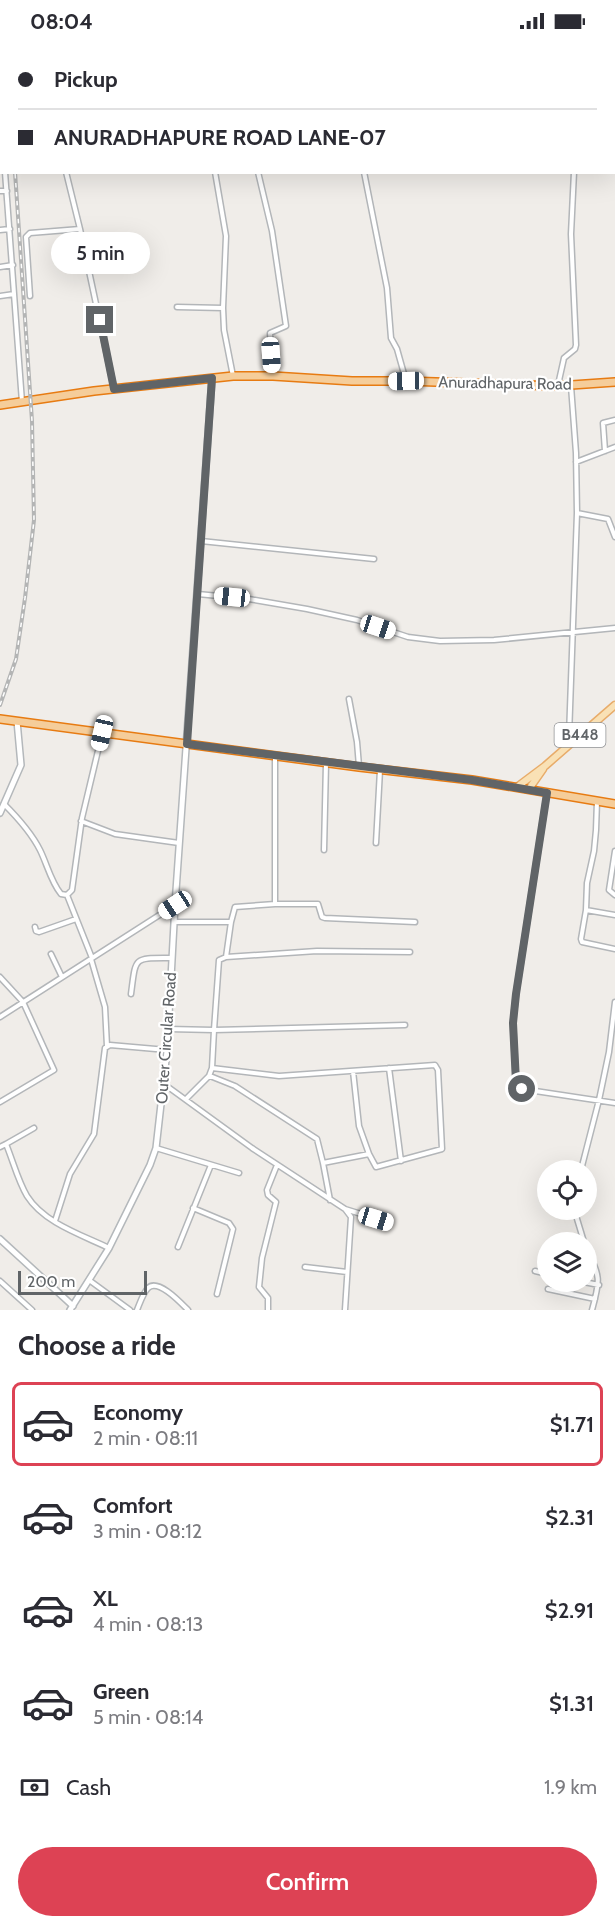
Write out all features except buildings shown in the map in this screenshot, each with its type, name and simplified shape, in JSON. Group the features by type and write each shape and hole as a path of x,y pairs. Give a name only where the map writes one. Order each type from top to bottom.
{"highway":[{"name":"Anuradhapura Road","path":"0,405 233,376 557,386 615,382"},
{"path":"0,719 380,770 472,780 615,804"}],"main road":[{"name":"B448","path":"517,787 545,766 615,705"},
{"name":"B448","path":"529,789 545,766"}],"street":[{"path":"5,174 22,402"},
{"path":"66,174 114,389"},
{"path":"215,174 226,236 224,330 233,376"},
{"path":"258,174 272,231 286,326 270,333 273,376"},
{"path":"364,174 385,277 391,338 397,349 406,381"},
{"path":"557,386 564,358 575,349 576,345 571,234 574,174"},
{"path":"0,191 7,191"},
{"path":"0,230 10,229"},
{"path":"30,296 26,237 30,233 80,229"},
{"path":"0,267 13,265"},
{"path":"0,296 15,294"},
{"path":"177,308 223,308"},
{"name":"Outer Circular Road","path":"71,1308 109,1248 156,1149 167,1050 171,958 212,378"},
{"path":"571,386 576,462 569,736 572,741"},
{"path":"605,451 603,423 615,420"},
{"path":"576,462 615,447"},
{"path":"576,513 615,520"},
{"path":"608,519 614,534"},
{"path":"201,541 374,559"},
{"path":"198,594 249,599 307,609 357,620 408,637 440,641 494,640 615,628"},
{"path":"349,699 359,767"},
{"path":"0,813 21,765 17,721"},
{"path":"67,895 72,890 81,821 102,733"},
{"path":"275,756 275,904"},
{"path":"324,850 326,763"},
{"path":"376,843 380,770"},
{"path":"547,793 515,1004 513,1023 516,1082 522,1089 615,1104"},
{"path":"597,801 595,841 580,939 582,942 615,949"},
{"path":"4,804 21,821 39,847 56,888 61,894 67,895"},
{"path":"81,821 115,834 179,843"},
{"path":"615,851 609,890 615,894"},
{"path":"55,1221 70,1174 94,1134 107,1046 105,1008 92,959 67,895"},
{"path":"226,957 231,922 236,907 318,904 322,917 325,918 415,922"},
{"path":"0,1017 175,905"},
{"path":"586,910 615,915"},
{"path":"35,927 39,932 76,919"},
{"path":"174,922 231,922"},
{"path":"186,1099 209,1076 212,1068 219,960 226,957 317,951 410,952"},
{"path":"51,954 62,977"},
{"path":"131,994 135,965 138,961 142,958 171,958"},
{"path":"0,977 23,1002 54,1070 0,1102"},
{"path":"584,1160 609,1052 615,1002"},
{"path":"168,1029 405,1025"},
{"path":"107,1046 167,1050"},
{"path":"212,1068 279,1076 435,1065 438,1070 442,1149 376,1167 359,1126 353,1071"},
{"path":"389,1068 401,1161"},
{"path":"209,1076 235,1086 316,1139 330,1200"},
{"path":"163,1083 330,1200 345,1209 390,1223"},
{"path":"0,1147 34,1128"},
{"path":"6,1144 28,1196 40,1210 55,1221 109,1248"},
{"path":"156,1149 239,1173"},
{"path":"323,1163 369,1154"},
{"path":"178,1247 211,1165"},
{"path":"268,1310 268,1298 259,1287 262,1258 276,1202 268,1195 267,1190 277,1165"},
{"path":"194,1208 228,1223 233,1229 217,1294"},
{"path":"345,1209 351,1217 345,1310"},
{"path":"0,1239 71,1308"},
{"path":"305,1267 347,1272"},
{"path":"592,1310 599,1285 597,1274"},
{"path":"89,1280 130,1310"},
{"path":"0,1281 32,1310"},
{"path":"137,1310 148,1288 154,1285 162,1287 188,1310"},
{"path":"562,1292 595,1299"}],"railway":[{"path":"0,705 16,659 34,520 32,421 15,174"}],"route":[{"path":"100,320 114,389 212,378 187,744 472,780 547,793 513,1023 516,1082 522,1089"}]}
